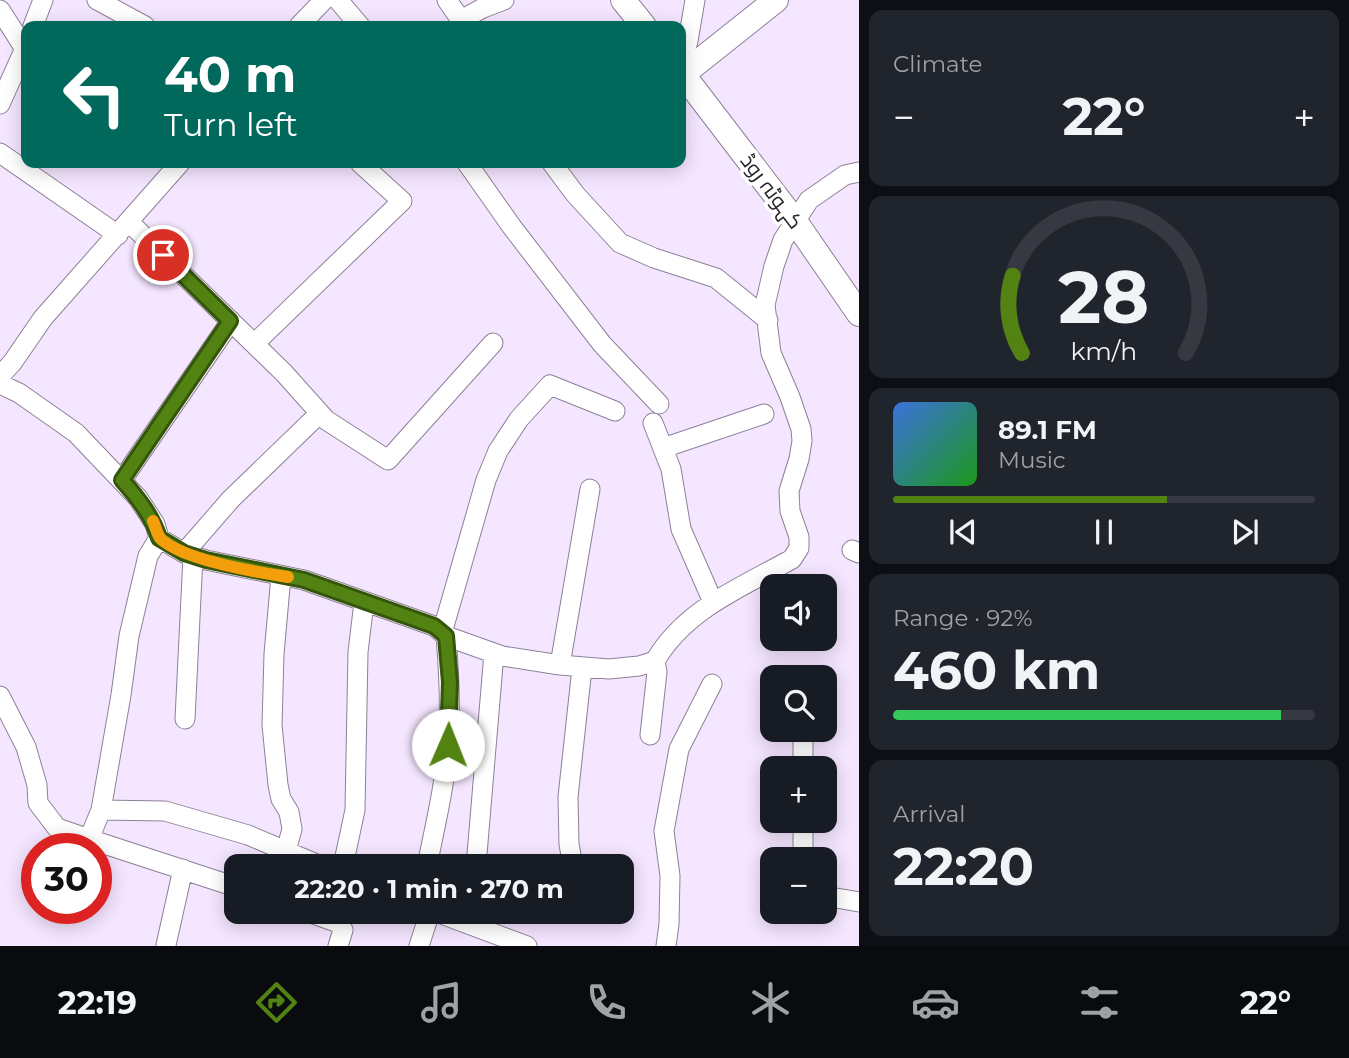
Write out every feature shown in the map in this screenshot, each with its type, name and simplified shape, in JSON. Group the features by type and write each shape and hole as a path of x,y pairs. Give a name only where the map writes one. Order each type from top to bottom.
{"main road":[{"path":"623,0 640,21"},
{"path":"686,66 776,0"},
{"name":"کہوٹہ روڈ","path":"686,77 795,221 859,314"}],"street":[{"path":"35,21 43,0"},
{"path":"97,0 136,21"},
{"path":"338,0 356,21"},
{"path":"447,0 462,21"},
{"path":"466,21 483,8 504,0"},
{"path":"686,49 695,0"},
{"path":"302,21 315,3"},
{"path":"0,10 21,41"},
{"path":"0,104 21,59"},
{"path":"0,153 21,166"},
{"path":"25,168 123,228 230,321 284,373 326,420 388,460 493,343"},
{"path":"0,376 43,318 176,168"},
{"path":"254,344 402,201 366,168"},
{"path":"471,168 512,227 656,414 663,449 671,469 681,529 713,602"},
{"path":"556,168 575,194 620,243 716,278 768,320"},
{"path":"0,384 19,393 76,433 138,498 155,524 159,538 189,555 304,580 434,626 444,635 502,656 582,668 639,666 654,661 664,645 683,625 713,602 792,559 799,548 799,537 790,510 789,491 803,441 790,397 771,353 765,305 783,240 809,200 845,175 859,172"},
{"path":"122,480 230,321"},
{"path":"429,854 448,745 450,682 444,635 486,480 498,451 519,419 550,385 615,411"},
{"path":"185,719 189,555 231,499 320,413"},
{"path":"663,449 764,414"},
{"path":"560,665 590,489"},
{"path":"91,833 101,810 129,636 148,556 159,538"},
{"path":"281,576 274,654 272,725 278,785 281,799 289,812 292,829 286,851"},
{"path":"346,854 355,810 358,652 364,602"},
{"path":"478,854 494,653"},
{"path":"650,735 657,672 654,661"},
{"path":"571,854 568,797 582,668"},
{"path":"666,946 670,876 664,831 679,749 712,684"},
{"path":"0,696 26,747 37,785 38,803 57,828 72,833"},
{"path":"101,810 165,811 248,835 293,854"},
{"path":"112,846 224,883"},
{"path":"166,945 183,869"},
{"path":"837,898 859,902"},
{"path":"338,946 344,930 341,924"},
{"path":"419,946 426,924"},
{"path":"468,924 527,946"}],"slow traffic":[{"path":"153,521 159,538 184,553 288,577"}],"route":[{"path":"163,255 230,321 122,480 155,524 159,538 184,553 304,580 434,626 446,636 450,682 448,745"}]}
